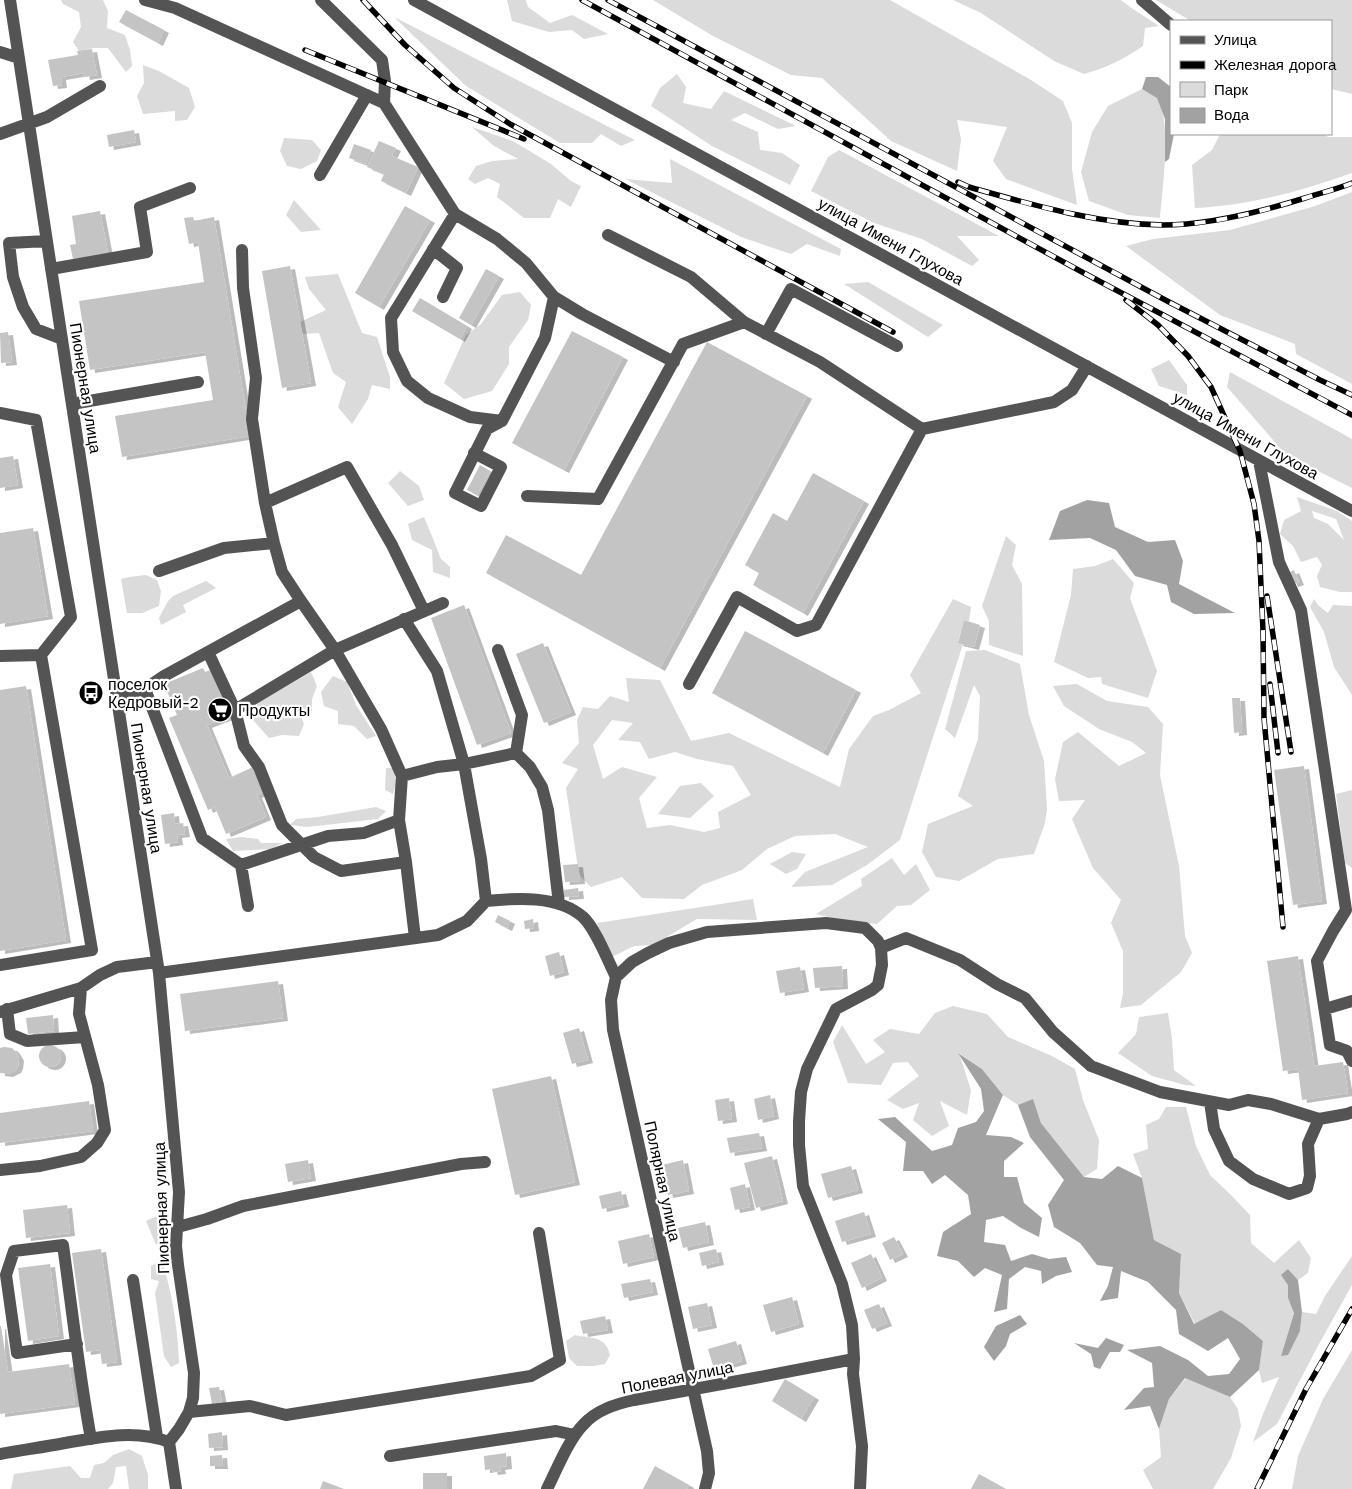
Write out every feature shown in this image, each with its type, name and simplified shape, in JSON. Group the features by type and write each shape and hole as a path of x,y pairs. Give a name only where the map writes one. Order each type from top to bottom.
{"street":[{"name":"Пионерная улица","path":"10,0 158,967 179,1192 176,1246 194,1373 193,1398 189,1412 179,1429 163,1440"},
{"path":"145,0 175,8 384,103"},
{"path":"321,0 382,60 384,103 454,214 497,239 526,264 554,297 582,314 674,362"},
{"name":"улица Имени Глухова","path":"414,0 1352,512"},
{"path":"1142,0 1170,24"},
{"path":"0,52 19,58"},
{"path":"0,134 47,117 100,86"},
{"path":"320,175 367,95"},
{"path":"51,269 147,252 140,207 190,188"},
{"path":"454,214 391,318 393,352 407,381 428,398 470,418 502,421"},
{"path":"608,235 691,277 744,322 820,362 922,430 1054,402 1072,390 1087,366"},
{"path":"47,241 9,243 13,277 23,307 36,329 62,339"},
{"path":"433,249 457,268 443,296"},
{"path":"242,250 243,288 256,378 252,419 265,503 274,543 282,572 335,650 381,729 402,776 399,820 415,938"},
{"path":"766,334 791,289 897,346"},
{"path":"474,453 487,429 502,421 545,338 554,297"},
{"path":"527,496 598,499 683,344 744,322"},
{"path":"72,404 198,382"},
{"path":"0,413 36,420 69,607 70,617 41,654 92,950 0,965"},
{"path":"689,684 737,597 797,631 816,625 922,430"},
{"path":"1259,461 1279,562 1301,610 1346,910 1318,961 1330,1045 1347,1051 1352,1061"},
{"path":"265,503 348,467 392,545 424,611"},
{"path":"159,571 224,548 274,543"},
{"path":"117,696 145,689 164,676 301,601"},
{"path":"235,710 335,650 443,603"},
{"path":"404,619 437,670 464,764 481,859 486,900"},
{"path":"498,650 522,715 516,753"},
{"path":"208,652 235,710 244,746 259,767 282,825 314,857 341,871 406,862"},
{"path":"0,656 41,654"},
{"path":"145,689 202,838 241,865 248,906"},
{"path":"402,776 437,766 464,764 516,753"},
{"path":"516,753 530,767 542,787 548,810 559,904"},
{"path":"241,865 328,836 364,833 399,820"},
{"path":"85,1037 27,1041 10,1034 4,1011 81,988 100,975 117,967 158,967 438,935 468,921 486,900 509,898 533,899 559,904 572,909 584,917 616,977 632,962 648,953 669,943 707,932 826,923 865,928 878,941 881,948 882,965 878,985 872,990 836,1008 807,1069 800,1092 799,1145 803,1186 842,1284 852,1325 853,1374 862,1446 860,1489"},
{"path":"881,948 906,938 960,960 996,984 1025,998 1053,1032 1092,1066 1160,1092 1229,1105 1248,1100 1270,1104 1319,1119 1352,1112"},
{"name":"Полярная улица","path":"616,977 611,1000 613,1030 707,1451 709,1473 705,1489"},
{"path":"0,1170 40,1166 81,1157 97,1143 105,1130 98,1085 79,1014 81,988"},
{"path":"1325,1009 1352,1001"},
{"path":"1210,1102 1214,1129 1229,1160 1253,1179 1289,1194 1307,1188 1310,1176 1308,1144 1319,1119"},
{"path":"178,1227 243,1206 461,1164 485,1162"},
{"path":"189,1412 250,1406 286,1414 531,1376 560,1360 540,1233"},
{"path":"77,1344 17,1353 6,1275 14,1251 63,1245 77,1344 86,1411 92,1438"},
{"path":"134,1280 163,1440 176,1489"},
{"name":"Полевая улица","path":"547,1489 575,1435 583,1424 602,1410 618,1404 854,1358"},
{"path":"390,1456 556,1430 575,1435"},
{"path":"0,1454 120,1435 144,1435 163,1440"}],"green space":[{"path":"61,0 103,0 108,11 107,28 125,35 130,50 132,66 126,72 108,48 79,51 73,42 81,27 79,12 63,4"},
{"path":"507,0 526,0 528,7 550,23 572,15 608,34 584,39 572,30 549,32 512,21"},
{"path":"653,0 890,0 1031,80 1063,101 1072,123 1072,169 1077,205 1006,179 993,161 1007,127 957,120 961,139 957,171 891,141 822,78 791,75 713,36"},
{"path":"953,0 1121,0 1159,26 1145,28 1143,46 1136,51 1107,66 1084,74 1054,61 981,13"},
{"path":"1156,0 1352,0 1352,94 1332,89 1332,20 1189,20"},
{"path":"394,17 635,140 621,146 601,134 592,143 560,143 466,86"},
{"path":"143,65 159,71 189,88 195,107 187,120 175,121 175,111 143,114 137,96 144,83"},
{"path":"677,74 686,87 683,103 711,109 724,91 796,126 778,129 745,113 731,120 758,132 760,150 782,153 800,165 790,185 712,146 651,106 660,88"},
{"path":"1142,89 1156,97 1161,106 1164,120 1165,155 1160,218 1128,215 1089,201 1081,172 1092,132 1108,106"},
{"path":"472,127 513,141 551,164 571,181 581,186 571,207 558,199 550,218 524,218 497,197 500,184 488,178 475,184 468,179 476,166 492,161 518,159 494,146"},
{"path":"1220,135 1325,135 1328,137 1352,137 1352,173 1275,197 1215,207 1195,208 1192,165 1212,150"},
{"path":"284,138 312,140 321,150 317,161 301,169 287,166 280,151"},
{"path":"839,150 999,236 957,236 979,260 972,266 922,239 874,223 811,191 828,157"},
{"path":"670,159 841,249 840,256 807,244 791,254 741,237 625,179 672,183"},
{"path":"1352,192 1352,384 1296,354 1295,344 1220,315 1126,246 1153,239 1230,230 1315,206"},
{"path":"294,200 321,230 301,232 286,215"},
{"path":"338,274 362,333 377,337 390,377 390,389 372,385 368,399 352,424 338,407 346,382 333,373 319,333 303,334 300,322 326,310 309,289 305,277"},
{"path":"868,282 943,325 928,337 844,284"},
{"path":"520,292 531,305 528,320 509,347 509,364 492,391 464,399 444,383 466,335 481,324 502,295"},
{"path":"1169,360 1187,385 1187,395 1159,386 1151,369"},
{"path":"1230,372 1352,439 1352,488 1286,455 1227,387"},
{"path":"400,471 419,486 424,500 408,506 388,483"},
{"path":"1297,497 1337,511 1352,521 1352,592 1340,592 1320,587 1317,576 1322,565 1317,557 1301,562 1293,546 1280,534 1284,520 1301,511","holes":["1312,511 1336,519 1344,540 1328,524 1314,518"]},
{"path":"424,517 441,559 450,567 450,578 433,572 432,550 412,540 408,524"},
{"path":"1006,536 1016,545 1012,565 1022,584 1023,656 989,645 989,621 982,606"},
{"path":"1113,559 1134,583 1130,598 1157,671 1148,698 1102,684 1101,677 1088,678 1054,662 1071,595 1073,569 1095,566"},
{"path":"146,575 157,580 161,591 159,606 142,613 127,613 121,579"},
{"path":"206,581 216,588 183,605 186,612 161,625 159,618 168,601 173,596"},
{"path":"953,599 971,607 969,621 964,620 958,642 963,644 900,840 867,865 832,885 791,887 805,872 868,847 835,834 795,836 767,849 742,870 702,885 684,899 642,898 622,877 591,887 579,875 566,788 578,769 562,763 579,743 577,720 583,707 598,709 610,696 629,702 626,678 660,680 691,741 729,733 840,787 849,749 873,716 889,710 921,693 910,675","holes":["612,720 633,723 618,740 640,742 649,759 675,752 697,759 733,766 751,795 718,812 720,828 704,832 670,825 647,828 639,798 657,777 622,767 603,779 593,745"]},
{"path":"1314,599 1328,613 1333,605 1352,606 1352,695 1334,667 1324,632 1310,607"},
{"path":"985,650 1020,664 1029,715 1044,761 1047,809 1045,823 1034,854 998,859 959,881 936,877 922,852 928,824 973,806 958,796 978,739 980,696 974,685 955,738 945,729 966,651"},
{"path":"311,672 317,686 312,699 312,712 299,711 304,724 299,736 282,735 269,738 251,718 258,703"},
{"path":"333,676 347,682 356,705 376,736 367,739 354,726 338,724 338,711 324,706 321,692"},
{"path":"1077,684 1107,701 1148,707 1163,724 1160,775 1179,866 1185,936 1192,953 1181,972 1141,1005 1120,1008 1123,993 1123,951 1111,923 1121,900 1093,868 1072,819 1085,800 1059,801 1055,779 1063,742 1078,732 1119,766 1146,753 1132,742 1099,729 1064,706 1053,686"},
{"path":"386,768 394,768 396,784 393,794 385,790"},
{"path":"701,783 714,796 690,818 658,814 680,786"},
{"path":"1352,790 1352,868 1345,863 1336,794"},
{"path":"376,807 386,811 378,819 307,827 290,825 296,819"},
{"path":"241,837 258,839 261,843 282,843 271,849 233,851 226,839"},
{"path":"792,852 806,854 797,869 786,874 770,864"},
{"path":"892,858 904,875 916,864 930,890 911,905 897,906 877,924 844,921 816,914 862,886 861,879"},
{"path":"753,899 757,920 697,919 653,945 634,946 612,957 597,923"},
{"path":"953,1006 987,1014 1008,1037 1052,1056 1075,1069 1083,1100 1099,1140 1097,1169 1084,1177 1041,1123 1033,1100 1018,1105 1003,1095 982,1069 959,1053 971,1090 967,1115 940,1101 949,1126 932,1136 913,1120 919,1103 903,1109 887,1100 919,1076 908,1062 893,1063 881,1085 848,1083 833,1042 842,1025 866,1064 885,1052 873,1040 890,1029 919,1034 935,1013"},
{"path":"1168,1013 1174,1070 1196,1086 1152,1076 1118,1053 1136,1034 1139,1017"},
{"path":"1166,1107 1186,1107 1196,1146 1210,1175 1250,1215 1251,1243 1274,1263 1299,1240 1311,1258 1308,1273 1298,1280 1288,1269 1288,1298 1294,1312 1281,1356 1300,1331 1302,1312 1316,1314 1325,1296 1352,1256 1352,1285 1277,1424 1253,1442 1279,1377 1262,1383 1259,1370 1263,1341 1243,1324 1221,1310 1195,1324 1179,1293 1181,1254 1154,1240 1142,1178 1133,1154 1148,1149 1146,1125 1159,1119"},
{"path":"166,1214 162,1225 166,1237 156,1245 146,1221"},
{"path":"162,1260 172,1298 176,1324 179,1363 171,1367 164,1356 155,1293 159,1281 151,1279 151,1266"},
{"path":"575,1335 597,1339 605,1344 610,1355 605,1364 577,1366 569,1358 566,1341"},
{"path":"1352,1350 1352,1489 1292,1489 1298,1456 1323,1399"},
{"path":"1186,1378 1230,1397 1238,1409 1241,1426 1231,1458 1213,1489 1153,1489 1143,1470 1161,1457 1159,1429 1169,1399"},
{"path":"129,1449 142,1456 148,1475 148,1489 129,1489 126,1466 116,1467 113,1483 108,1489 11,1489 14,1474 70,1466 81,1478 90,1478 94,1465 104,1463 113,1455"}],"water":[{"path":"1146,77 1158,77 1170,86 1170,135 1174,135 1169,159 1165,162 1165,119 1157,98 1142,89"},
{"path":"1087,500 1109,503 1115,527 1148,542 1175,540 1183,561 1179,584 1235,613 1194,614 1171,602 1167,585 1135,576 1116,550 1090,538 1049,540 1060,511"},
{"path":"958,1053 982,1069 1003,1095 986,1135 1011,1137 1024,1143 1004,1161 1004,1177 1017,1177 1024,1203 1042,1218 1039,1237 1003,1216 986,1220 984,1242 1005,1245 1011,1261 1032,1254 1049,1259 1066,1257 1072,1272 1056,1276 1042,1284 1041,1271 1025,1267 1009,1279 1007,1309 994,1312 1002,1275 985,1268 974,1277 958,1261 937,1256 943,1232 971,1214 968,1195 945,1175 932,1184 923,1171 903,1171 906,1142 878,1119 895,1117 932,1151 952,1145 958,1128 976,1122 984,1111 981,1089"},
{"path":"1033,1099 1041,1123 1084,1177 1102,1179 1118,1166 1142,1178 1154,1240 1181,1254 1179,1293 1194,1324 1221,1310 1243,1324 1263,1341 1259,1370 1230,1397 1185,1378 1169,1399 1159,1429 1150,1406 1124,1410 1144,1388 1154,1387 1152,1363 1127,1350 1160,1346 1188,1360 1208,1376 1229,1374 1240,1359 1228,1338 1208,1351 1179,1334 1176,1310 1148,1282 1121,1271 1118,1298 1100,1301 1108,1286 1113,1267 1097,1265 1080,1243 1054,1227 1048,1205 1064,1180 1030,1137 1018,1105"},
{"path":"1288,1269 1298,1280 1302,1312 1300,1331 1288,1355 1281,1356 1294,1313 1288,1298 1288,1285 1281,1275"},
{"path":"1020,1315 1027,1324 1010,1334 1006,1346 994,1361 984,1347 996,1326"},
{"path":"1106,1338 1124,1345 1120,1352 1110,1352 1100,1369 1094,1367 1091,1354 1074,1343 1098,1348"}],"building":[{"path":"126,10 164,30 158,43 119,22"},
{"path":"92,49 97,75 85,77 84,73 61,77 62,85 53,86 48,60 78,55 77,51"},
{"path":"134,130 136,142 109,147 107,135"},
{"path":"379,141 396,148 392,156 418,167 406,193 381,181 384,174 367,167"},
{"path":"354,144 371,150 366,164 349,158"},
{"path":"405,206 430,220 379,307 355,293"},
{"path":"100,211 108,253 73,259 70,245 76,244 72,216"},
{"path":"193,217 194,221 214,217 250,436 122,457 115,416 213,400 205,352 90,370 79,301 204,282 198,242 189,244 184,218"},
{"path":"290,266 311,383 282,388 262,271"},
{"path":"486,269 499,276 471,325 459,318"},
{"path":"420,298 467,326 460,339 412,311"},
{"path":"572,331 623,357 564,470 512,443"},
{"path":"8,332 12,362 1,363 0,333"},
{"path":"707,342 807,396 660,668 486,573 506,535 581,575"},
{"path":"13,456 18,485 0,488 0,458"},
{"path":"480,465 490,471 477,495 467,490"},
{"path":"813,473 864,501 803,613 753,585 759,573 745,565 773,513 787,521"},
{"path":"33,528 48,616 0,624 0,533"},
{"path":"1294,570 1299,582 1293,584 1288,573"},
{"path":"464,605 511,733 477,745 431,618"},
{"path":"964,620 980,625 974,647 958,643"},
{"path":"745,631 856,690 823,753 712,693"},
{"path":"543,643 571,712 544,723 516,654"},
{"path":"203,668 205,672 211,670 230,716 207,725 229,778 253,767 263,792 257,795 266,817 226,834 215,807 208,810 169,718 177,715 164,684"},
{"path":"26,686 66,940 0,951 0,690"},
{"path":"1232,698 1240,698 1242,732 1234,733"},
{"path":"1304,766 1322,901 1293,905 1274,770"},
{"path":"174,813 175,824 183,823 185,834 177,835 178,842 165,844 161,815"},
{"path":"578,864 580,881 565,882 563,865"},
{"path":"578,888 579,896 564,897 564,890"},
{"path":"498,915 510,921 507,928 495,922"},
{"path":"533,919 534,928 525,929 524,921"},
{"path":"559,952 564,972 550,976 545,956"},
{"path":"1298,956 1314,1066 1343,1062 1348,1093 1302,1100 1298,1069 1283,1071 1267,961"},
{"path":"842,966 843,986 815,988 813,968"},
{"path":"800,967 804,989 780,993 776,971"},
{"path":"278,981 283,1018 185,1031 180,994"},
{"path":"53,1015 54,1031 28,1034 26,1018"},
{"path":"579,1028 588,1060 572,1064 563,1033"},
{"path":"50,1045 58,1048 61,1056 58,1064 50,1067 42,1064 39,1056 42,1048"},
{"path":"0,1048 12,1048 19,1058 16,1070 8,1074 0,1073"},
{"path":"551,1076 575,1182 515,1195 492,1089"},
{"path":"770,1095 774,1116 758,1120 754,1099"},
{"path":"729,1098 732,1119 718,1121 715,1100"},
{"path":"89,1101 93,1131 0,1143 0,1113"},
{"path":"759,1133 762,1148 730,1153 727,1138"},
{"path":"772,1156 783,1201 756,1208 744,1163"},
{"path":"308,1160 311,1178 288,1182 285,1164"},
{"path":"683,1160 689,1191 668,1195 662,1165"},
{"path":"851,1166 858,1190 828,1198 821,1174"},
{"path":"745,1184 750,1207 735,1210 730,1188"},
{"path":"621,1191 624,1204 602,1209 599,1196"},
{"path":"67,1205 70,1233 26,1238 23,1210"},
{"path":"864,1212 871,1234 842,1242 835,1221"},
{"path":"705,1222 709,1242 683,1248 678,1228"},
{"path":"649,1234 654,1257 623,1264 618,1241"},
{"path":"894,1237 903,1254 890,1260 882,1243"},
{"path":"101,1249 117,1362 102,1364 100,1350 86,1352 72,1253"},
{"path":"716,1249 719,1262 702,1266 699,1253"},
{"path":"871,1254 882,1278 862,1288 851,1263"},
{"path":"50,1264 59,1336 28,1341 18,1268"},
{"path":"650,1279 653,1292 624,1298 621,1284"},
{"path":"792,1297 799,1324 771,1332 763,1305"},
{"path":"707,1303 712,1325 693,1329 688,1307"},
{"path":"879,1304 887,1323 872,1329 864,1310"},
{"path":"605,1316 608,1330 583,1334 580,1321"},
{"path":"0,1326 8,1372 69,1364 75,1404 0,1414"},
{"path":"736,1341 742,1361 714,1369 708,1349"},
{"path":"785,1379 814,1397 801,1419 772,1401"},
{"path":"219,1387 222,1402 212,1404 209,1388"},
{"path":"222,1432 223,1447 209,1448 208,1434"},
{"path":"506,1453 507,1466 500,1467 501,1471 485,1470 484,1456"},
{"path":"222,1455 223,1466 210,1466 210,1456"},
{"path":"655,1466 689,1485 687,1489 643,1489"},
{"path":"423,1473 447,1473 447,1489 423,1489"},
{"path":"979,1474 1006,1489 971,1489"},
{"path":"323,1481 344,1489 320,1489"}],"railway":[{"path":"363,0 405,45 454,88 510,124 893,332"},
{"path":"582,0 1082,272 1352,415"},
{"path":"608,0 1169,302 1352,395"},
{"path":"305,50 524,139"},
{"path":"958,182 969,187 1065,212 1114,221 1163,225 1199,223 1235,217 1352,183"},
{"path":"1126,300 1158,325 1188,356 1211,387 1240,451 1254,504 1259,541 1264,718 1283,927"},
{"path":"1267,596 1291,752"},
{"path":"1270,684 1278,753"},
{"path":"1257,1489 1306,1389 1352,1309"}],"place":[{"name":"поселок Кедровый-2","path":"91,693"},
{"name":"Продукты","path":"220,710"}]}
